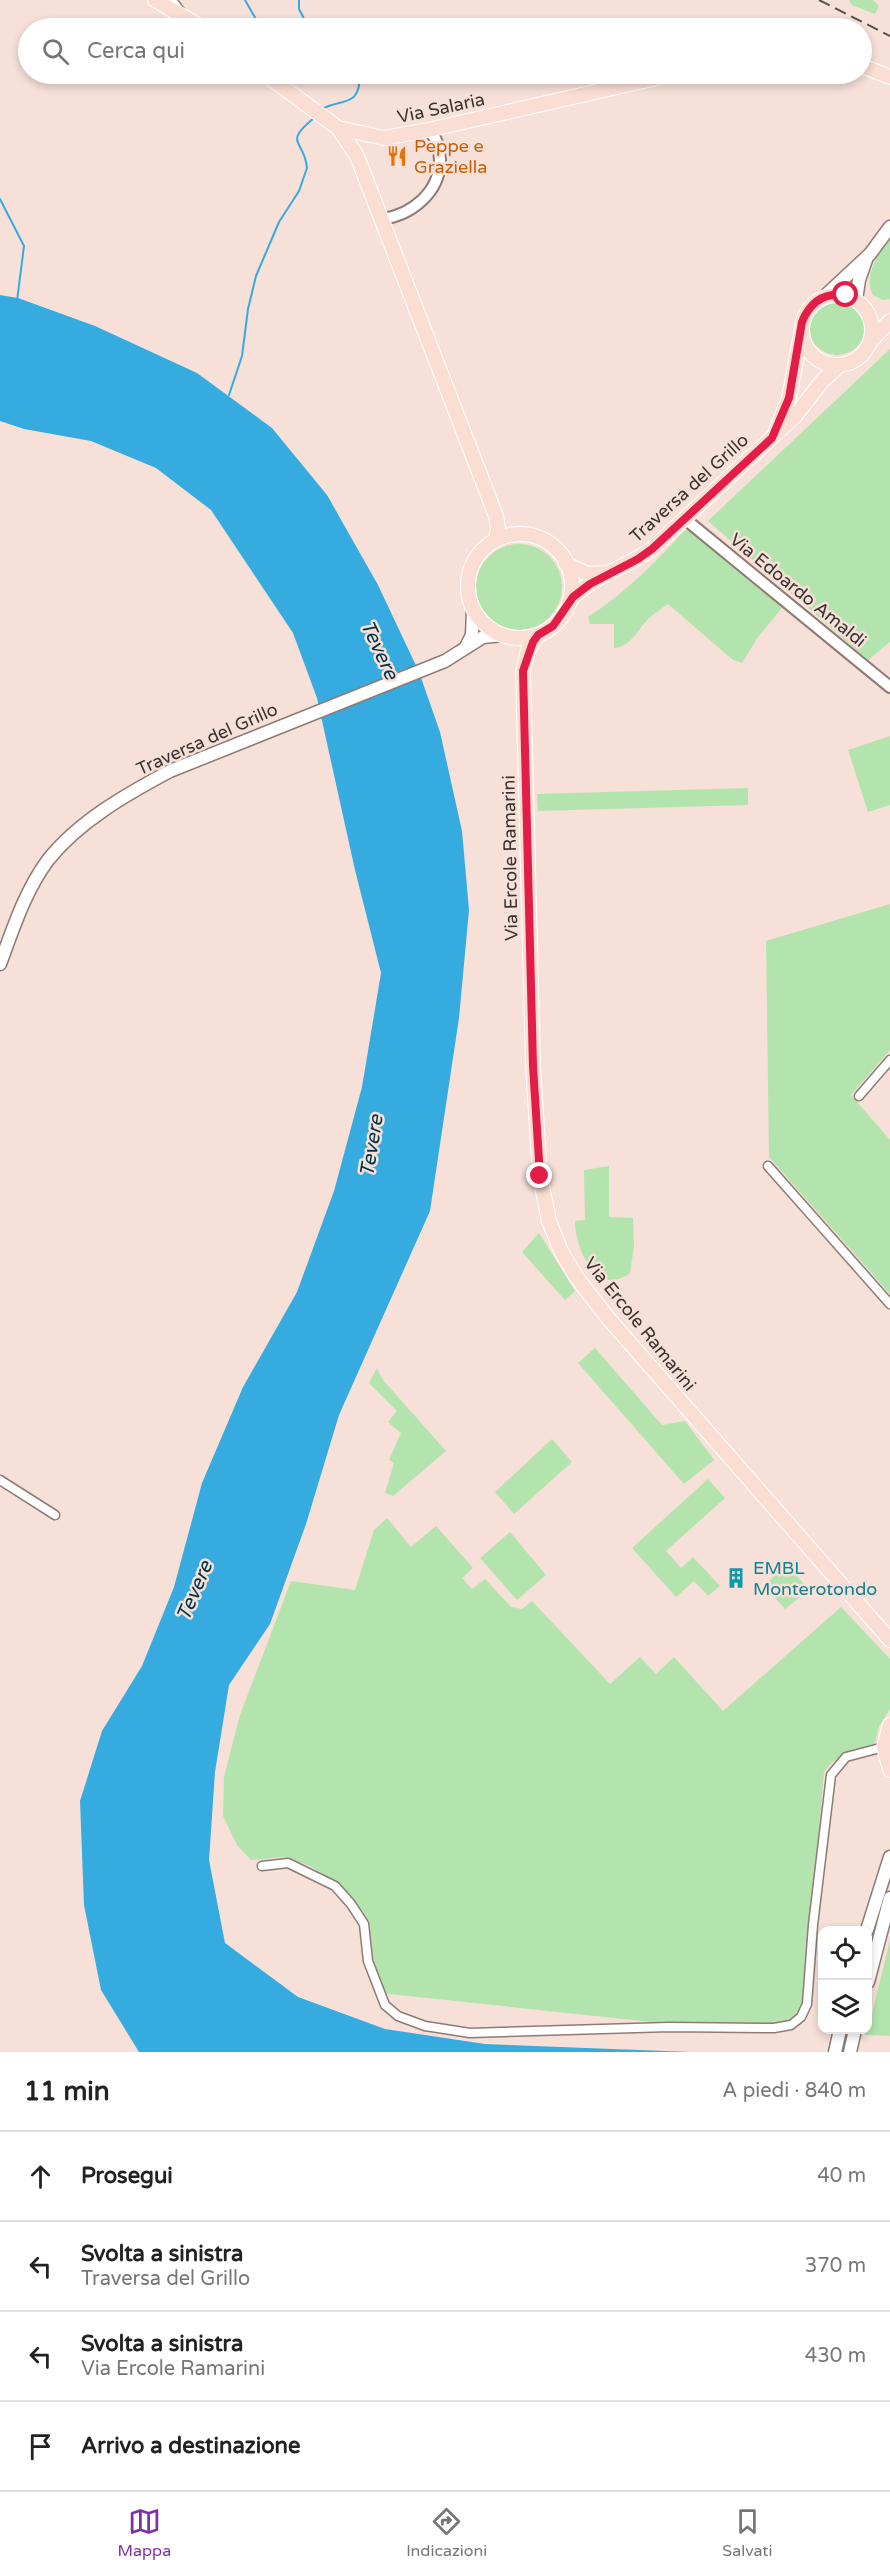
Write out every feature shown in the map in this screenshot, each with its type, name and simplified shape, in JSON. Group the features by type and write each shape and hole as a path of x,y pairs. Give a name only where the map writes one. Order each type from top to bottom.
{"main road":[{"path":"155,0 187,18"},
{"path":"872,70 890,77"},
{"name":"Via Salaria","path":"279,84 335,126 384,138 629,84"},
{"path":"335,126 350,143 382,219 496,516 498,525 495,540"},
{"path":"359,163 362,148 370,142 384,138"},
{"path":"890,227 870,254 807,310 802,322 801,334 804,344 819,360 840,365 858,358 890,321"},
{"path":"856,300 859,280 870,254"},
{"path":"825,296 836,294 856,300 867,310 879,314 890,313"},
{"path":"867,310 872,331 870,342"},
{"name":"Traversa del Grillo","path":"772,438 789,398 801,334"},
{"name":"Traversa del Grillo","path":"0,964 21,910 51,857 77,831 108,808 151,782 288,722 435,665 483,637 503,635 521,638 538,635 553,626 565,612 569,602 590,584 652,549 685,519 801,411 823,380 840,365"},
{"path":"465,648 472,635 473,609 468,586 473,563 495,540 524,535 538,538 551,545 567,564 588,574 614,571"},
{"path":"567,564 571,579 569,602"},
{"path":"473,609 482,622 503,635"},
{"name":"Via Ercole Ramarini","path":"503,635 518,653 523,671 538,1148 542,1192 553,1235 577,1278 608,1318 890,1640"},
{"name":"Via Ercole Ramarini","path":"523,671 528,650 538,635"},
{"path":"890,1725 884,1747 890,1770"},
{"path":"868,1926 890,1857"},
{"path":"868,1980 890,1898"},
{"path":"835,2052 839,2034"},
{"path":"850,2052 854,2034"}],"street":[{"path":"172,0 183,15"},
{"path":"382,219 395,217 411,209 435,184 439,170 439,150 436,138 428,130"},
{"name":"Via Edoardo Amaldi","path":"685,519 890,687"},
{"path":"859,1095 890,1060"},
{"path":"768,1166 890,1304"},
{"path":"0,1480 55,1515"},
{"path":"262,1866 288,1863 335,1886 364,1924 368,1960 385,2005 398,2016 425,2026 470,2033 669,2027 774,2028 791,2025 801,2018 807,2004 813,1925 831,1775 846,1757 884,1747"}],"green space":[{"path":"849,0 873,0 879,6 875,14 852,5"},
{"path":"890,238 890,299 883,300 873,295 870,280 873,265"},
{"path":"837,299 848,301 857,307 863,316 865,327 863,338 857,347 848,353 837,355 826,353 817,347 811,338 809,327 811,316 817,307 826,301"},
{"path":"890,349 890,642 868,660 708,521"},
{"path":"690,530 782,608 758,637 742,663 733,660 668,604 649,618 630,641 620,647 614,648 614,624 590,624 588,617 639,577 684,531"},
{"path":"519,544 543,551 555,563 562,587 555,611 543,623 519,630 495,623 483,611 476,587 483,563 495,551"},
{"path":"890,736 890,805 868,812 848,750"},
{"path":"748,788 748,805 538,811 537,794"},
{"path":"890,904 890,1050 851,1095 890,1140 890,1294 769,1157 766,941"},
{"path":"609,1166 609,1217 633,1218 634,1246 630,1273 618,1279 607,1279 598,1275 590,1267 579,1244 575,1221 585,1220 584,1170"},
{"path":"539,1233 575,1291 565,1300 522,1252"},
{"path":"595,1348 662,1425 685,1421 714,1460 684,1484 578,1363"},
{"path":"377,1368 383,1380 446,1451 393,1496 385,1493 394,1463 389,1460 401,1433 388,1422 397,1411 369,1383"},
{"path":"552,1439 572,1462 514,1514 495,1492"},
{"path":"708,1479 725,1498 666,1551 681,1568 693,1557 720,1586 708,1596 694,1581 676,1597 632,1548"},
{"path":"387,1518 411,1547 436,1526 473,1568 462,1578 472,1589 485,1579 511,1607 522,1609 532,1601 610,1684 640,1657 656,1674 674,1657 723,1711 841,1607 890,1659 890,1709 879,1726 874,1747 832,1762 824,1772 804,2002 794,2025 690,2026 380,1993 364,1913 338,1884 310,1866 285,1857 251,1860 237,1845 223,1816 224,1777 240,1715 291,1581 355,1590 374,1530"},
{"path":"510,1532 546,1575 517,1600 480,1558"},
{"path":"787,1564 809,1590 785,1609 764,1586"},
{"path":"890,1940 890,2036 865,2035 872,2034 872,2014"}],"water":[{"name":"Tevere","path":"0,295 18,298 95,326 197,373 272,428 327,495 378,585 419,672 440,732 462,831 469,910 459,1018 430,1211 339,1415 306,1524 270,1624 229,1685 215,1772 209,1860 225,1943 298,1997 385,2029 485,2044 691,2052 139,2052 101,1990 84,1905 80,1801 102,1731 142,1666 174,1587 202,1483 243,1387 297,1292 334,1191 362,1087 381,973 355,870 317,698 293,633 211,510 156,468 91,441 24,429 0,421"}],"waterway":[{"path":"245,0 255,18"},
{"path":"299,0 299,9 304,18"},
{"path":"322,109 354,97 359,84"},
{"path":"229,395 242,356 248,309 256,276 279,222 299,191 307,168 297,138 304,126 314,118"},
{"path":"0,199 24,246 17,301"}],"railway":[{"path":"819,0 854,18"},
{"path":"872,27 890,36"}],"place":[{"name":"Peppe e Graziella","path":"397,156"},
{"name":"EMBL Monterotondo","path":"736,1578"}],"route":[{"path":"540,1176 533,1066 523,671 528,650 538,635 553,626 579,591 652,549 772,438 789,398 802,322 807,310 825,296 846,295"}]}
